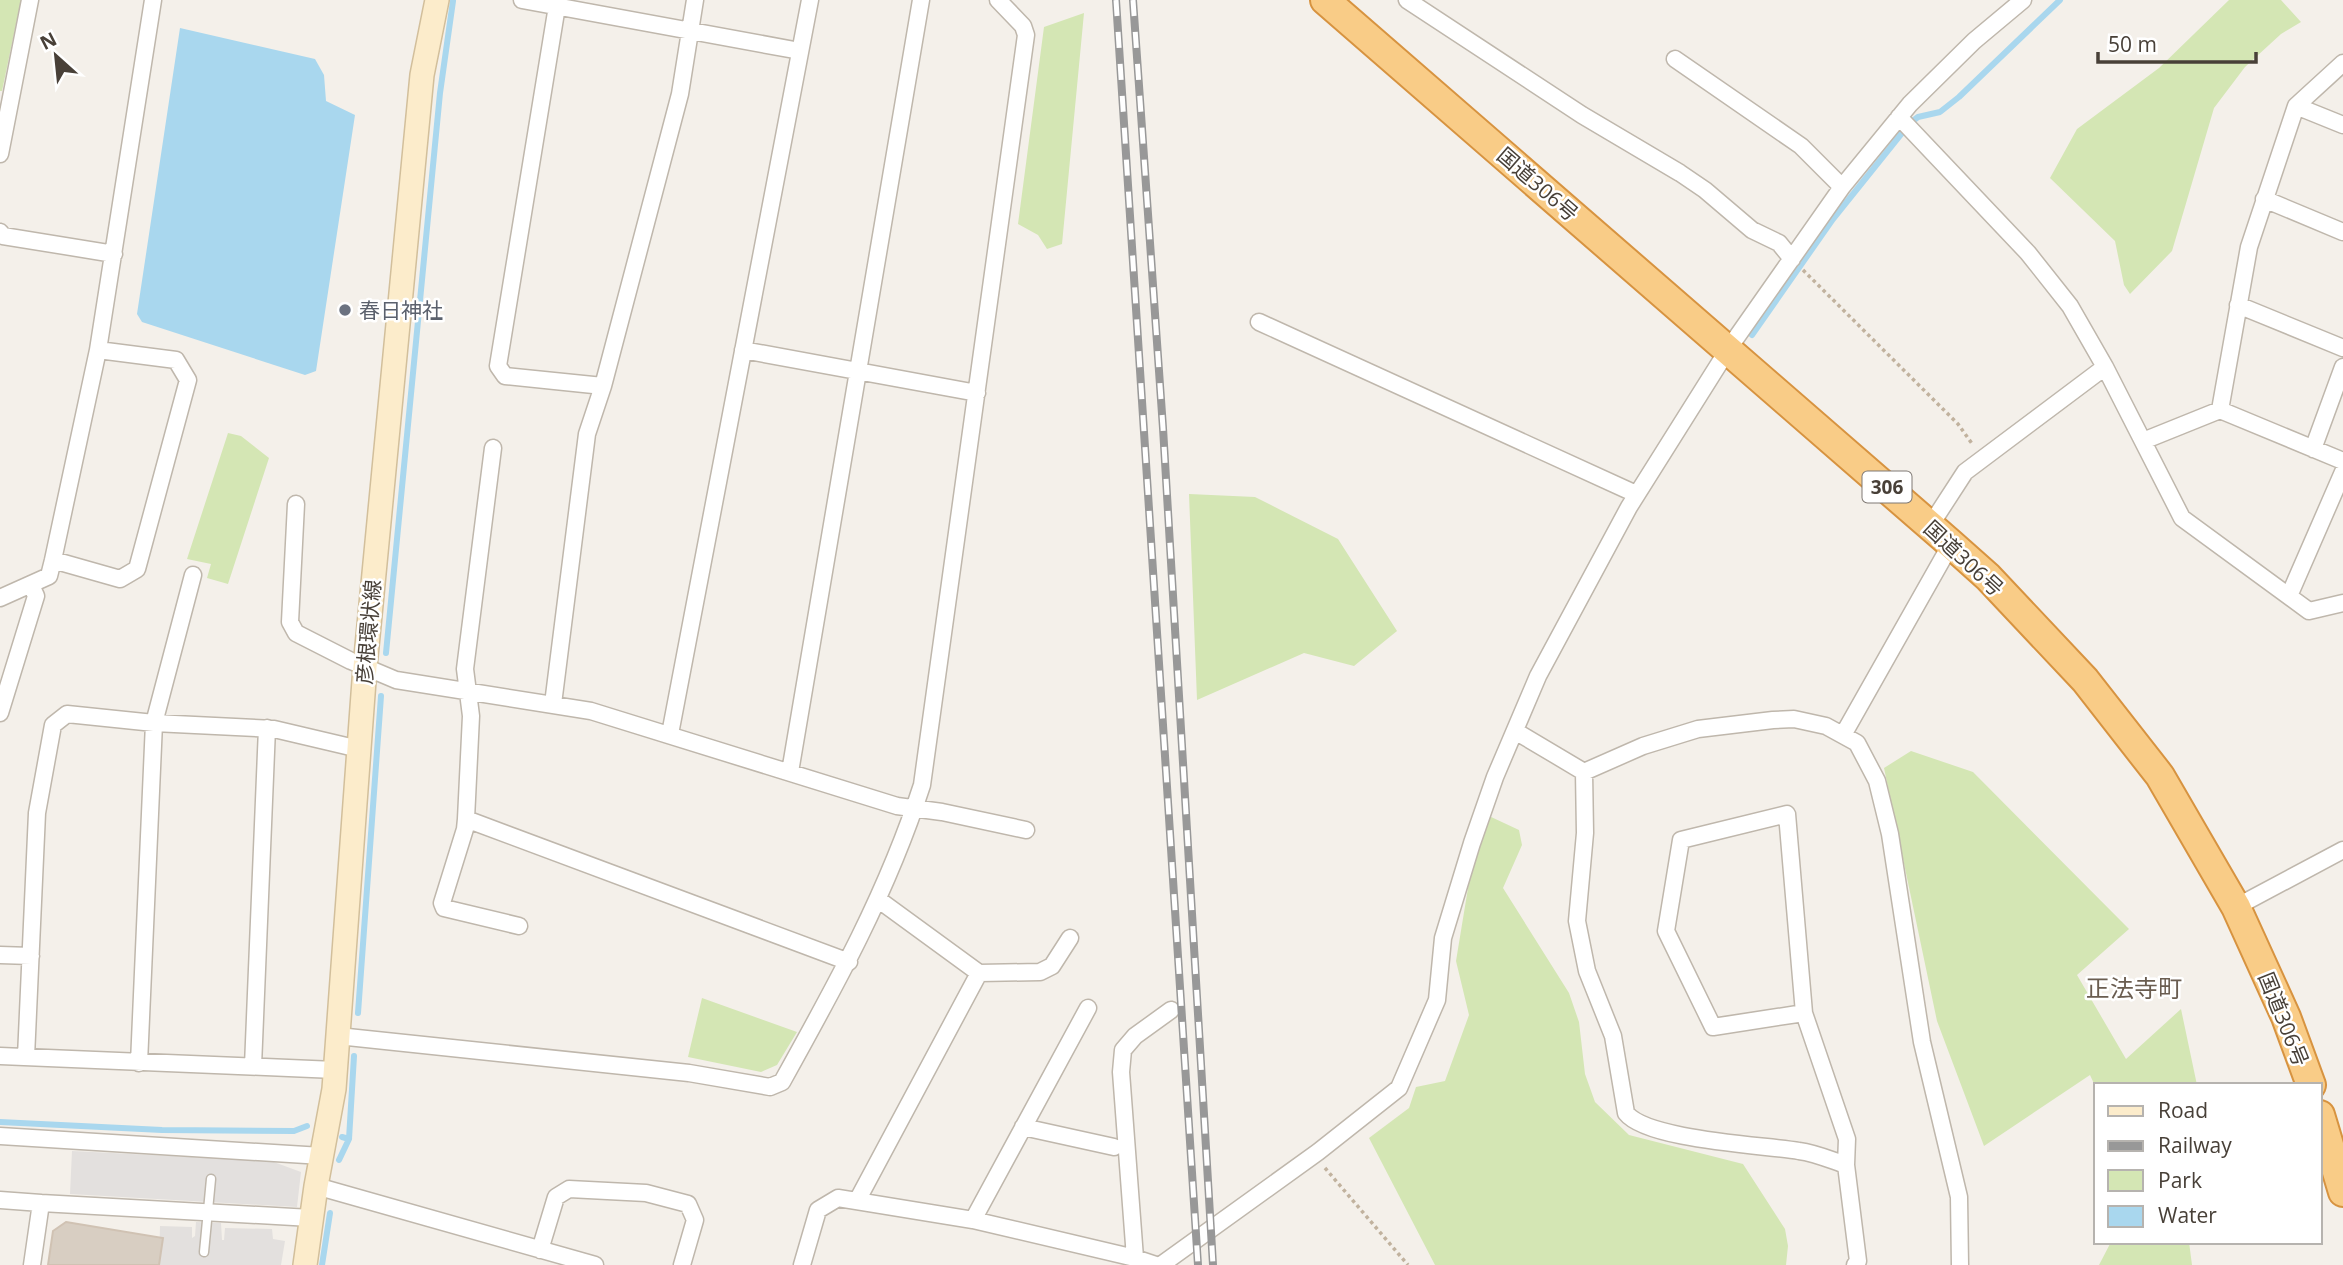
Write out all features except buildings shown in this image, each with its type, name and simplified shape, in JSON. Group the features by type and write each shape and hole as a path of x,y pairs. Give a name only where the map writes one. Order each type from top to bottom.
{"highway":[{"name":"国道306号","path":"1325,0 1729,348 1988,577 2085,680 2160,776 2236,907 2286,1017 2310,1083"},
{"path":"2322,1122 2343,1192"}],"main road":[{"name":"彦根環状線","path":"305,1265 335,1080 365,667 422,75 437,0"}],"street":[{"path":"0,154 30,0"},
{"path":"0,598 49,576 98,350 153,0"},
{"path":"522,0 557,3 800,51"},
{"path":"553,704 587,435 603,386 680,94 695,0"},
{"path":"670,734 810,0"},
{"path":"790,772 921,0"},
{"path":"338,1036 689,1073 770,1087 782,1082 849,962 879,900 922,785 1026,35 1023,26 998,0"},
{"path":"802,1265 818,1210 838,1198 973,1220 1158,1265 1313,1155 1399,1088 1437,1000 1443,938 1495,776 1538,676 1636,494 1729,348 1797,264 1842,187 1904,123 1974,41 2023,0"},
{"path":"1414,2 1582,115 1705,190 1752,230 1779,243 1797,264"},
{"path":"557,3 498,366 505,376 603,386"},
{"path":"1675,59 1801,146 1842,187"},
{"path":"2220,410 2249,247 2296,106 2343,63"},
{"path":"2296,106 2343,125"},
{"path":"1904,123 2028,253 2070,306 2105,367 2182,518 2309,611 2343,603"},
{"path":"2264,199 2343,232"},
{"path":"0,232 3,236 114,254"},
{"path":"2238,305 2343,348"},
{"path":"1259,323 1636,494"},
{"path":"53,560 120,579 137,569 188,380 176,360 98,350"},
{"path":"743,350 977,393"},
{"path":"1843,735 1941,535 1965,472 2105,367"},
{"path":"2313,449 2343,367"},
{"path":"2143,441 2220,410 2343,461"},
{"path":"494,448 465,669 471,716 466,829 442,904 444,908 519,926"},
{"path":"2289,596 2343,472"},
{"path":"296,504 290,622 296,633 365,667 397,680 591,711 897,806 1026,830"},
{"path":"139,1063 154,723 193,575"},
{"path":"0,713 36,596 30,585"},
{"path":"26,1057 37,813 53,725 67,714 154,723 267,728 359,749"},
{"path":"1584,772 1643,746 1698,729 1794,719 1826,726 1857,743 1877,781 1890,834 1922,1042 1959,1197 1960,1265"},
{"path":"253,1066 267,728"},
{"path":"1515,730 1584,772"},
{"path":"1584,772 1585,833 1577,921 1587,971 1613,1036 1626,1113 1632,1121 1643,1125 1698,1139 1799,1151 1846,1165"},
{"path":"1804,1013 1713,1027 1667,931 1681,840 1787,814 1804,1013 1847,1139 1846,1165 1858,1261 1855,1265"},
{"path":"466,819 849,962"},
{"path":"2236,907 2343,850"},
{"path":"879,900 979,973 1040,972 1052,966 1070,937"},
{"path":"0,955 31,956"},
{"path":"857,1201 979,973"},
{"path":"973,1220 1088,1008"},
{"path":"1135,1258 1121,1072 1123,1050 1135,1036 1171,1010"},
{"path":"0,1056 253,1066 335,1080"},
{"path":"1023,1127 1114,1147"},
{"path":"0,1136 324,1146"},
{"path":"316,1186 595,1265"},
{"path":"540,1250 556,1197 569,1189 646,1193 688,1204 695,1220 682,1265"},
{"path":"0,1200 311,1218"},
{"path":"32,1265 41,1203"}],"lane":[{"path":"204,1252 211,1179"}],"path":[{"path":"1797,264 1958,424 1983,458"},
{"path":"1313,1155 1408,1265"}],"green space":[{"path":"0,0 21,0 2,91 0,91"},
{"path":"2229,0 2281,0 2301,22 2281,34 2245,67 2214,108 2172,251 2130,294 2124,285 2115,241 2050,178 2077,129 2159,68"},
{"path":"1084,13 1062,244 1047,249 1038,235 1018,224 1044,27"},
{"path":"228,433 241,436 269,458 228,584 207,578 211,564 187,559"},
{"path":"1189,494 1255,497 1338,539 1397,631 1354,666 1304,653 1197,700"},
{"path":"1911,751 1973,772 2129,929 2077,975 2126,1059 2181,1009 2197,1083 2094,1084 2090,1075 1984,1146 1937,1021 1884,768"},
{"path":"1489,816 1519,830 1522,845 1503,888 1569,993 1579,1022 1585,1074 1595,1102 1629,1135 1743,1164 1785,1229 1788,1246 1786,1265 1435,1265 1369,1138 1409,1108 1416,1087 1445,1081 1469,1015 1456,961 1469,882"},
{"path":"702,998 797,1032 777,1065 761,1072 688,1057"},
{"path":"2110,1244 2189,1244 2192,1265 2099,1265"}],"shaded area":[{"path":"72,1151 271,1161 301,1172 297,1207 70,1194"},
{"path":"196,1222 221,1223 222,1240 225,1228 272,1229 273,1239 285,1241 281,1265 159,1265 160,1226 192,1227 192,1238 195,1236"}],"water":[{"path":"180,28 315,59 324,75 326,101 355,115 316,371 305,375 142,322 137,314"}],"waterway":[{"path":"1752,335 1833,219 1910,123 1918,117 1940,112 1959,97 2060,0"},
{"path":"386,653 440,93 453,1"},
{"path":"358,1013 381,696"},
{"path":"342,1137 349,1139 354,1056"},
{"path":"0,1122 162,1130 294,1131 307,1126"},
{"path":"339,1160 349,1139"},
{"path":"322,1265 330,1213"}],"railway":[{"path":"1116,0 1198,1265"},
{"path":"1133,0 1163,428 1213,1265"}],"place":[{"name":"春日神社","path":"345,310"}],"district":[{"name":"正法寺町","path":"2134,987"}]}
